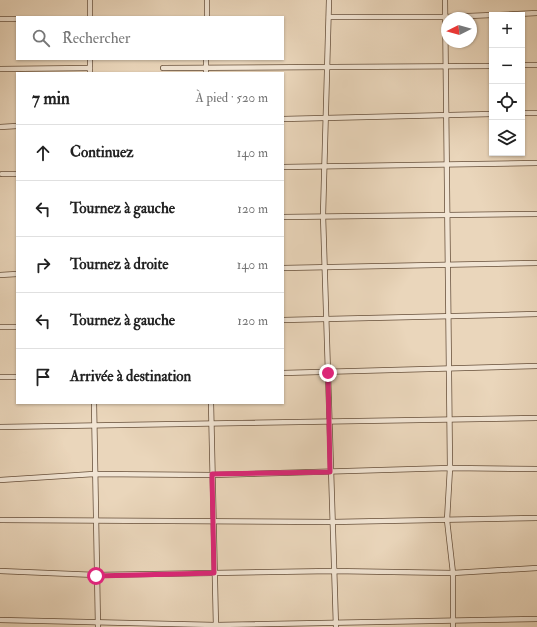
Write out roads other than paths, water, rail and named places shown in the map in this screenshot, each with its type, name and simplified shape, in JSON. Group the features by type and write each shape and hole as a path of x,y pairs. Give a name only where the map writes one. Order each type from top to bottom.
{"street":[{"path":"90,0 90,16"},
{"path":"207,0 207,16"},
{"path":"329,0 323,216 333,571 336,625"},
{"path":"445,0 445,12"},
{"path":"525,14 537,13"},
{"path":"477,16 489,15"},
{"path":"329,17 441,17"},
{"path":"0,19 16,19"},
{"path":"446,48 450,367 450,468 447,520 453,572 453,627"},
{"path":"0,70 90,71 90,60"},
{"path":"206,60 206,72"},
{"path":"525,65 537,65"},
{"path":"163,68 489,66"},
{"path":"525,113 537,113"},
{"path":"284,119 489,114"},
{"path":"0,127 16,126"},
{"path":"284,167 537,163"},
{"path":"2,174 16,174"},
{"path":"284,217 537,214"},
{"path":"284,268 537,263"},
{"path":"0,275 16,274"},
{"path":"284,320 537,314"},
{"path":"0,327 16,326"},
{"path":"284,374 450,367 537,366"},
{"path":"0,377 16,377"},
{"path":"94,404 94,474 98,627"},
{"path":"211,404 216,626"},
{"path":"0,427 537,418"},
{"path":"0,480 94,474 212,474 450,468 537,469"},
{"path":"0,520 96,522 332,522 537,518"},
{"path":"0,571 96,576 333,571 453,572 537,568"},
{"path":"0,620 98,621 216,626 336,625 537,619"}]}
